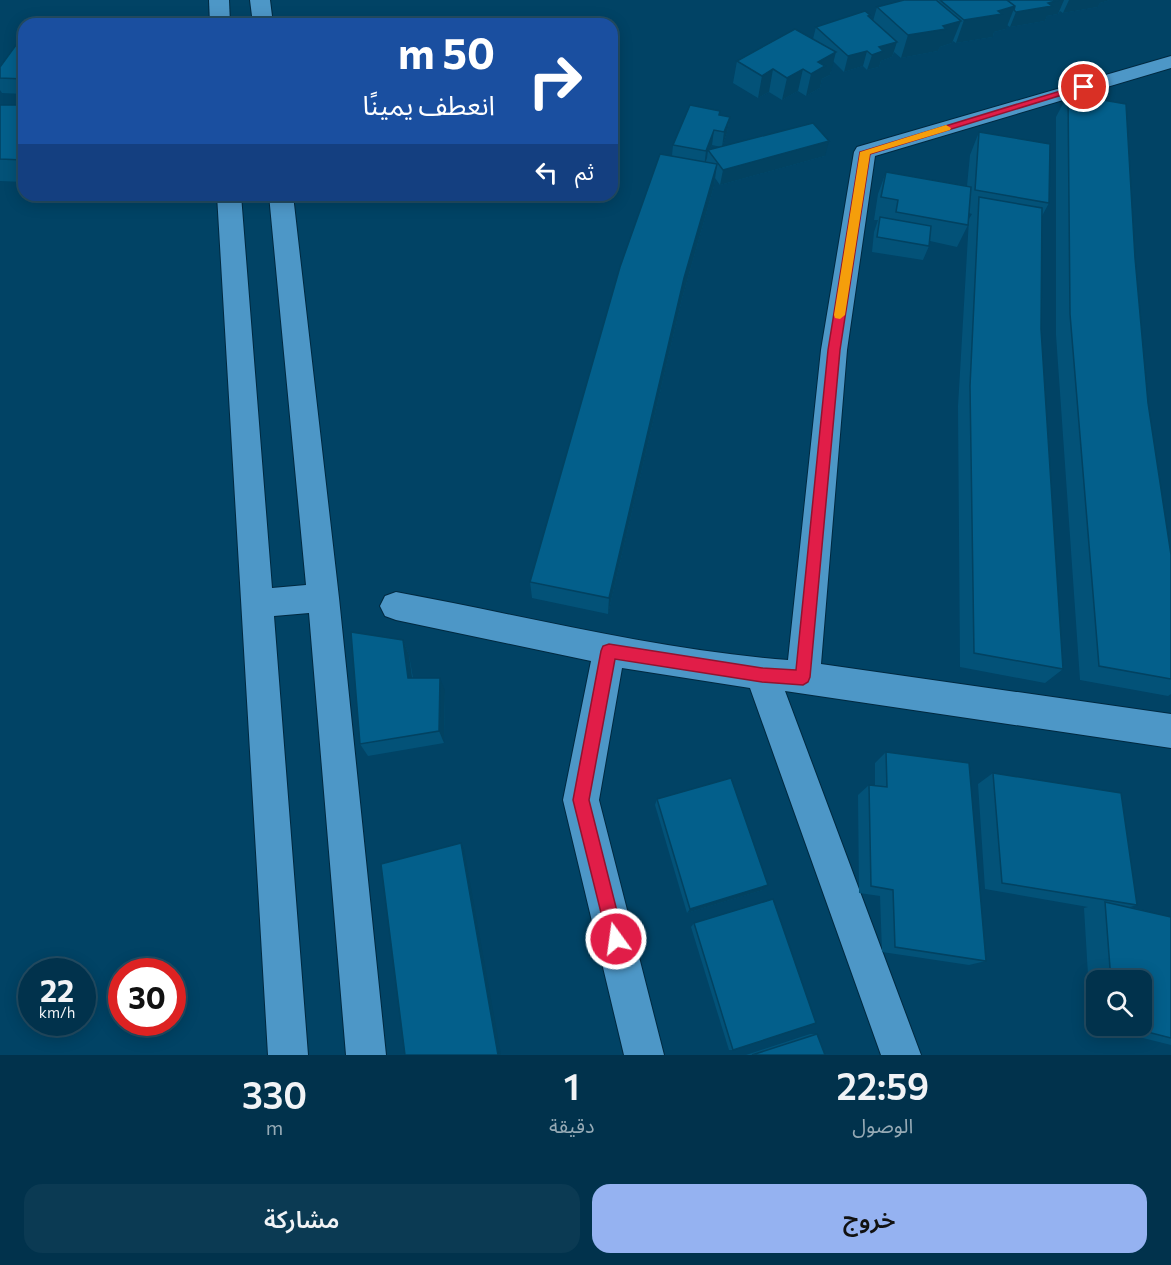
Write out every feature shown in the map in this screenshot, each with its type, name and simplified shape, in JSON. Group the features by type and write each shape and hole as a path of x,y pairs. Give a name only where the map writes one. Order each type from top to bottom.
{"street":[{"path":"219,0 220,18"},
{"path":"260,0 262,18"},
{"path":"803,677 834,350 865,152 1171,62"},
{"path":"230,201 288,1055"},
{"path":"281,201 323,598 366,1055"},
{"path":"258,603 323,598"},
{"path":"396,606 609,651 762,675 803,677 1171,730"},
{"path":"609,651 581,800 644,1055"},
{"path":"762,675 901,1055"}],"building":[{"path":"904,0 936,0 961,21 943,26 946,29 908,35 877,7"},
{"path":"940,0 1007,0 1015,6 998,11 1002,14 964,20"},
{"path":"1007,0 1059,0 1048,3 1052,6 1016,12 1015,6"},
{"path":"865,11 897,42 879,47 883,51 872,55 867,51 848,56 816,27"},
{"path":"795,29 836,52 818,62 825,66 811,74 803,69 787,78 773,69 762,76 737,61"},
{"path":"18,45 18,79 0,78 0,67"},
{"path":"1068,94 1126,104 1135,258 1148,403 1171,555 1171,679 1099,666 1070,314"},
{"path":"0,105 18,105 18,160 0,159"},
{"path":"690,105 720,111 719,115 730,117 724,132 714,130 706,151 673,145"},
{"path":"813,123 829,141 723,170 708,150"},
{"path":"979,132 1050,144 1049,203 975,190"},
{"path":"660,154 717,164 684,278 609,598 530,582 620,267"},
{"path":"886,172 971,187 968,225 896,212 898,200 881,197"},
{"path":"979,197 1042,208 1041,329 1063,669 974,653 970,386"},
{"path":"880,217 931,226 929,246 877,237"},
{"path":"351,632 403,640 408,678 440,678 439,731 360,744"},
{"path":"886,752 969,763 986,961 895,947 893,890 871,886 869,785 887,787"},
{"path":"993,773 1121,793 1137,905 1002,883"},
{"path":"731,778 768,885 690,909 657,799"},
{"path":"461,843 498,1055 405,1055 381,864"},
{"path":"773,899 816,1023 733,1050 694,923"},
{"path":"1105,902 1171,917 1171,1038 1152,1033 1152,970 1110,970"},
{"path":"817,1034 825,1055 752,1055"}],"slow traffic":[{"path":"840,315 865,152 946,128"}],"route":[{"path":"616,939 581,800 609,651 762,675 803,677 834,350 865,152 1084,87"}]}
